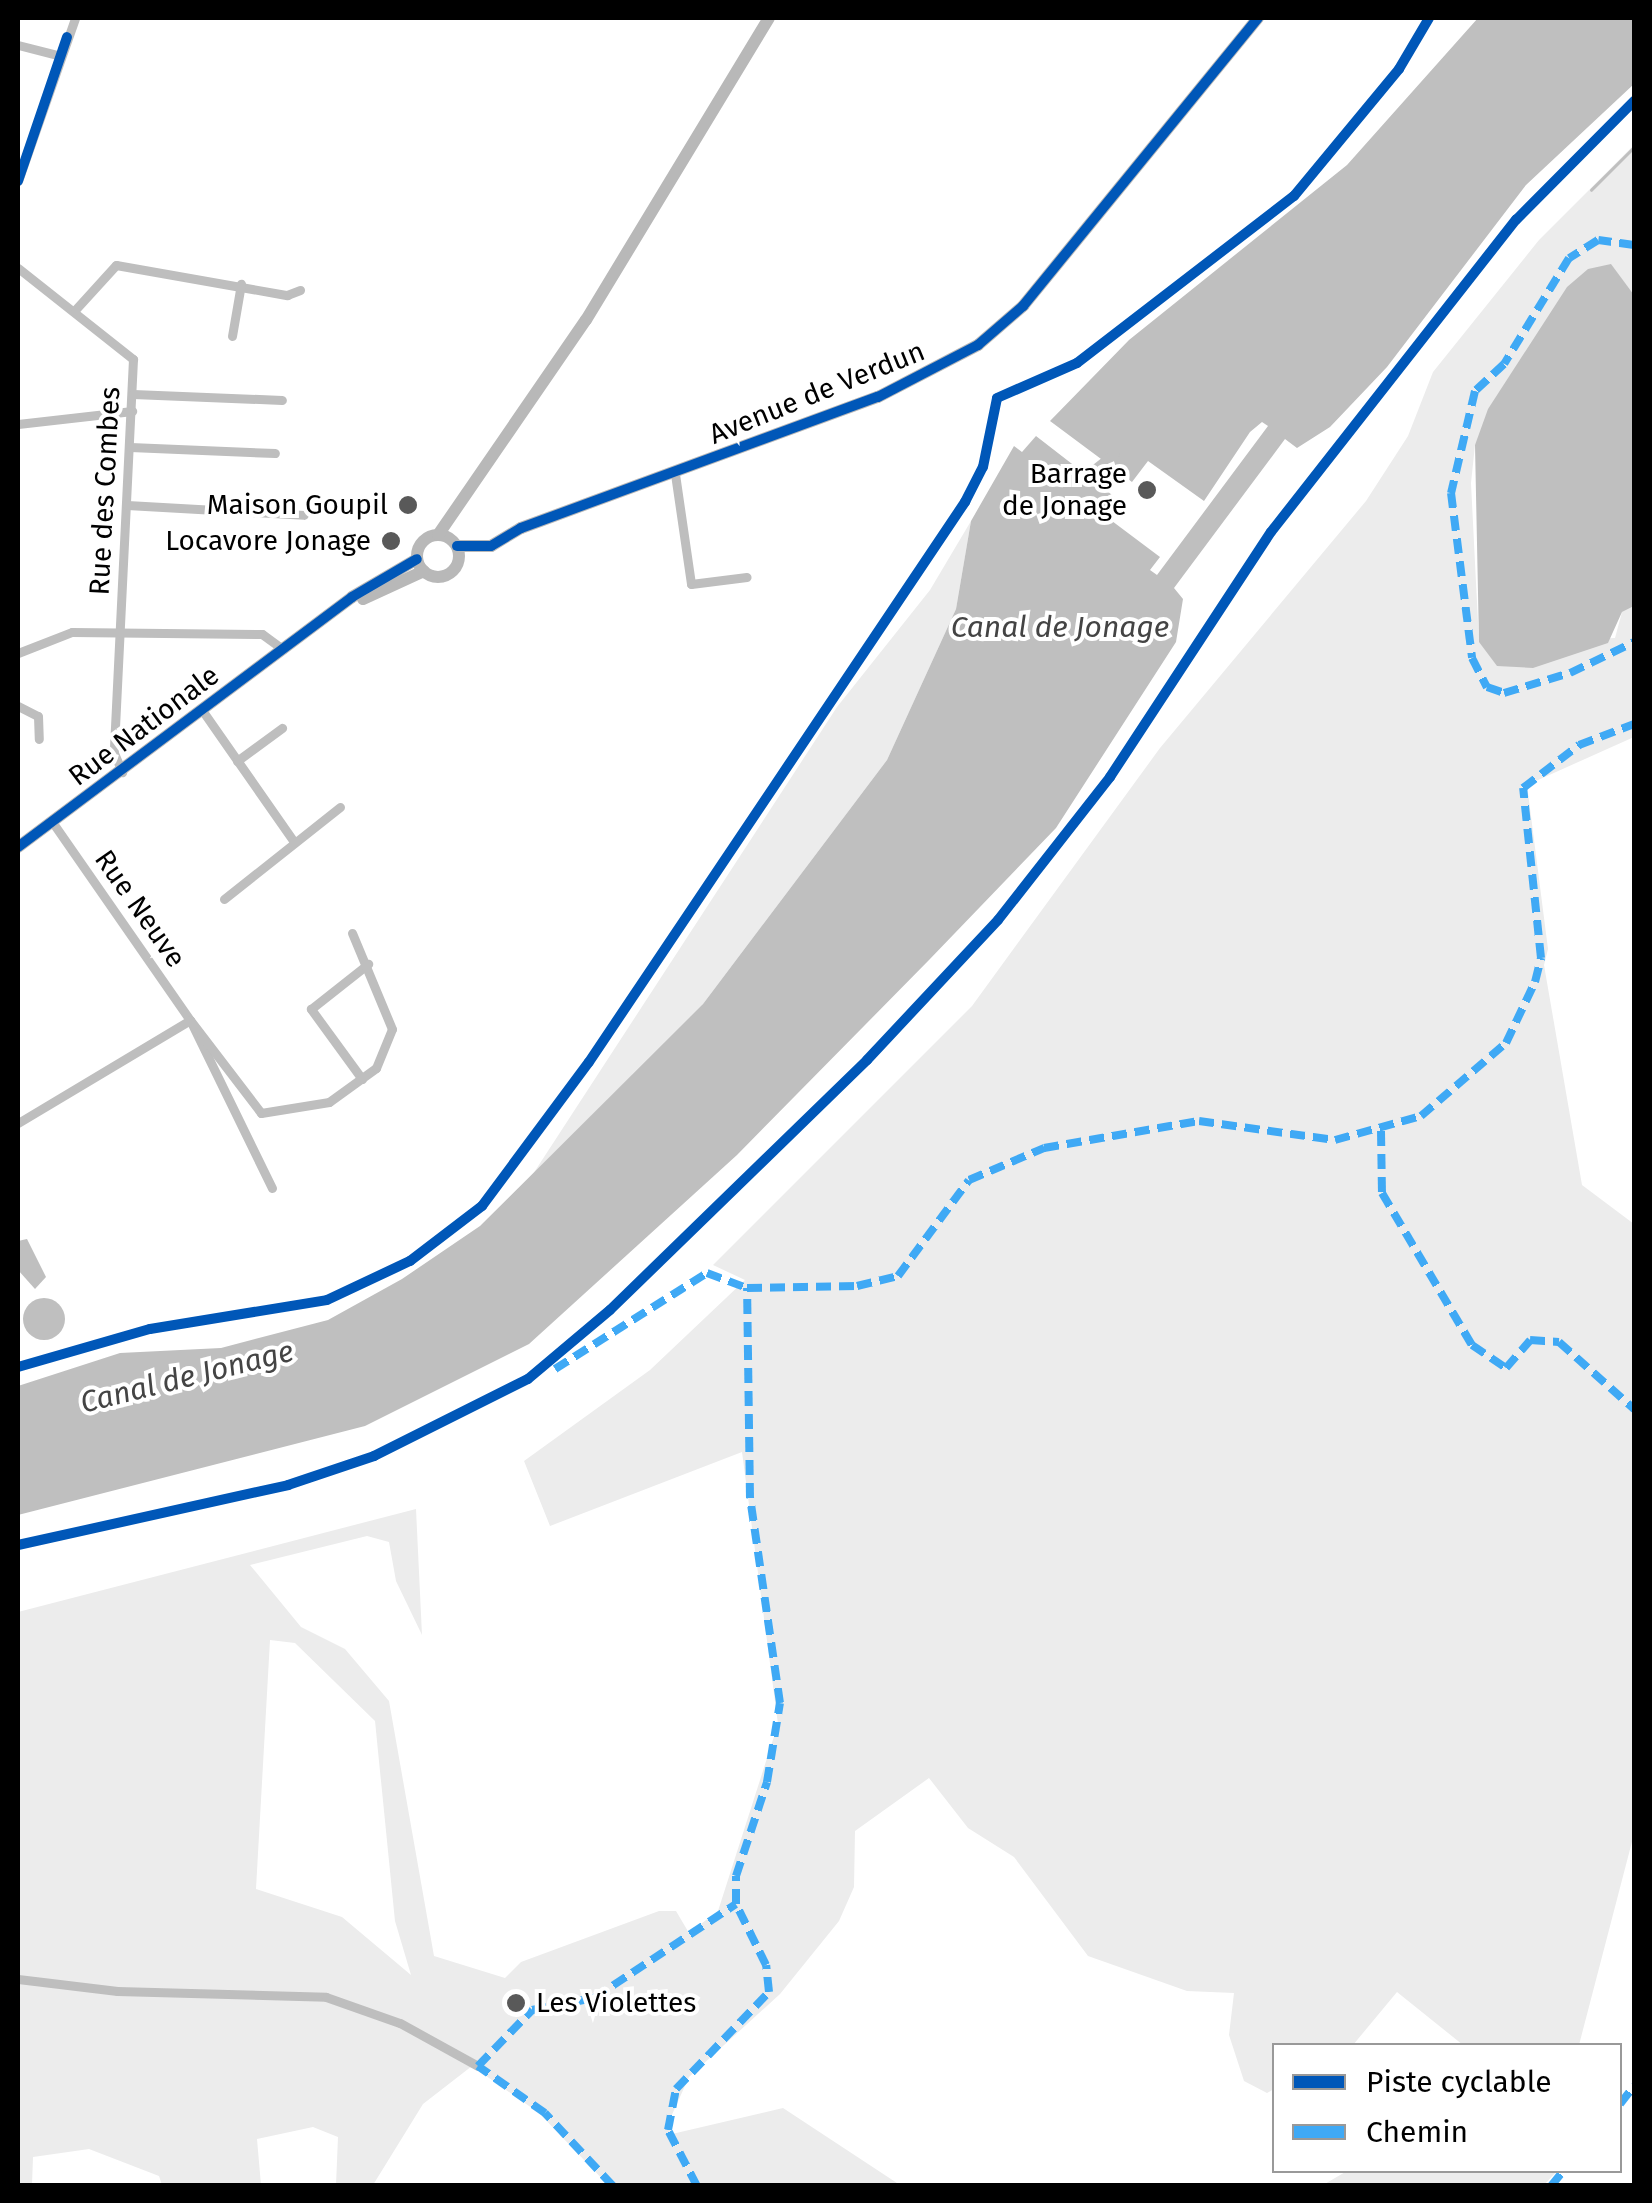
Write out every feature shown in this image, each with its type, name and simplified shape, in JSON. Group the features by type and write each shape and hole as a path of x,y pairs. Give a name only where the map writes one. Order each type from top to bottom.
{"main road":[{"path":"458,565 448,540 468,494 586,320 769,18"},
{"name":"Avenue de Verdun","path":"448,540 478,550 878,398 989,336 1023,306 1258,18"},
{"name":"Avenue de Verdun","path":"421,565 441,577 546,521"},
{"path":"421,565 422,543 448,540"},
{"name":"Rue Nationale","path":"18,847 296,638 421,565"}],"street":[{"path":"18,181 75,18"},
{"path":"18,45 61,56"},
{"path":"74,310 116,265 287,295 300,290"},
{"name":"Rue des Combes","path":"18,268 126,348 133,394 114,753 122,772"},
{"path":"232,336 241,284"},
{"path":"133,394 282,400"},
{"path":"18,424 132,411"},
{"path":"130,448 275,453"},
{"path":"675,474 691,584 747,577"},
{"path":"127,505 304,516"},
{"path":"18,654 72,632 262,634 283,648"},
{"path":"18,706 38,716 38,739"},
{"path":"202,710 294,842"},
{"path":"238,761 282,728"},
{"path":"224,899 340,807"},
{"name":"Rue Neuve","path":"53,823 190,1020 261,1113 329,1102 362,1078"},
{"path":"352,933 368,964 392,1029 385,1056 362,1078 311,1008 368,964"},
{"path":"18,1123 190,1020"},
{"name":"Rue Neuve","path":"190,1020 272,1188"},
{"path":"18,1979 326,1997 400,2022 478,2066"}],"shaded area":[{"path":"1634,145 1634,295 1611,265 1475,445 1471,483 1479,642 1615,638 1622,612 1634,606 1634,737 1527,785 1548,949 1544,965 1582,1185 1634,1224 1634,1834 1580,2043 1461,2043 1397,1992 1355,2043 1272,2043 1272,2090 1267,2093 1244,2081 1229,2035 1234,1993 1187,1991 1088,1956 1014,1857 968,1828 929,1778 855,1831 854,1887 839,1921 780,1994 689,2077 670,2119 672,2134 783,2108 900,2185 608,2185 539,2113 472,2066 423,2104 373,2185 336,2185 338,2137 313,2127 257,2139 261,2185 162,2185 159,2176 89,2149 33,2157 32,2185 18,2186 18,1612 416,1509 422,1635 396,1581 389,1542 367,1536 250,1565 301,1627 345,1649 389,1701 434,1956 505,1978 521,1962 659,1911 676,1911 689,1933 718,1911 778,1724 742,1452 550,1526 524,1461 650,1370 745,1280 713,1265 972,1006 1160,748 1366,501 1408,436 1433,372 1539,240","holes":["270,1640 295,1643 375,1721 395,1921 411,1975 342,1917 256,1889"]},
{"path":"971,521 956,609 887,760 703,1004 533,1174 837,707 930,590"},
{"path":"1344,2173 1555,2173 1544,2185 1323,2185"}],"water":[{"name":"Canal de Jonage","path":"1478,18 1634,18 1634,84 1526,185 1387,367 1330,427 1297,448 1285,439 1174,588 1183,599 1176,642 1056,828 929,960 737,1155 529,1344 365,1426 18,1515 18,1386 120,1353 221,1348 328,1320 402,1279 480,1226 703,1004 887,760 956,609 971,521 1014,446 1022,452 1036,436 1116,498 1104,515 1160,557 1150,570 1157,575 1268,426 1262,422 1250,432 1204,501 1148,461 1132,482 1050,421 1129,340 1347,165"},
{"path":"1611,264 1634,295 1634,606 1622,612 1608,643 1533,668 1497,666 1479,642 1475,445 1488,409 1567,287 1588,269"},
{"path":"27,1239 46,1277 35,1289 18,1270 18,1241"},
{"path":"44,1298 59,1304 65,1319 59,1334 44,1340 29,1334 23,1319 29,1304"}],"waterway":[{"path":"1591,190 1634,147"},
{"name":"Canal de Jonage","path":"1077,484 1115,454"}],"marked path":[{"path":"1634,245 1598,240 1569,258 1504,364 1475,391 1451,493 1472,658 1487,687 1504,693 1570,673 1634,642"},
{"path":"555,1369 707,1273 747,1288 857,1286 898,1276 969,1180 1044,1148 1199,1121 1335,1140 1421,1116 1506,1043 1535,982 1541,958 1523,788 1579,745 1634,724"},
{"path":"1381,1131 1382,1193 1472,1345 1506,1368 1530,1340 1559,1342 1634,1409"},
{"path":"697,2186 668,2130 676,2089 769,1992 766,1965 736,1904 736,1876 767,1782 780,1703 750,1498 747,1288"},
{"path":"613,2186 545,2113 478,2066 532,2010 594,1998 736,1904"},
{"path":"1622,2101 1634,2086"},
{"path":"1551,2186 1562,2173"}],"cycle path":[{"path":"457,546 491,546 521,528 878,397 978,345 1023,306 1258,18"},
{"path":"18,1367 150,1329 327,1300 410,1261 482,1206 589,1062 965,502 983,467 997,398 1077,363 1294,196 1399,69 1429,18"},
{"path":"18,181 67,37"},
{"path":"18,1545 288,1485 374,1456 528,1379 610,1310 867,1060 998,920 1110,777 1271,532 1516,220 1634,101"},
{"path":"18,847 352,597 417,559"}],"place":[{"name":"Barrage de Jonage","path":"1147,490"},
{"name":"Maison Goupil","path":"408,505"},
{"name":"Locavore Jonage","path":"391,541"},
{"name":"Les Violettes","path":"516,2003"}]}
